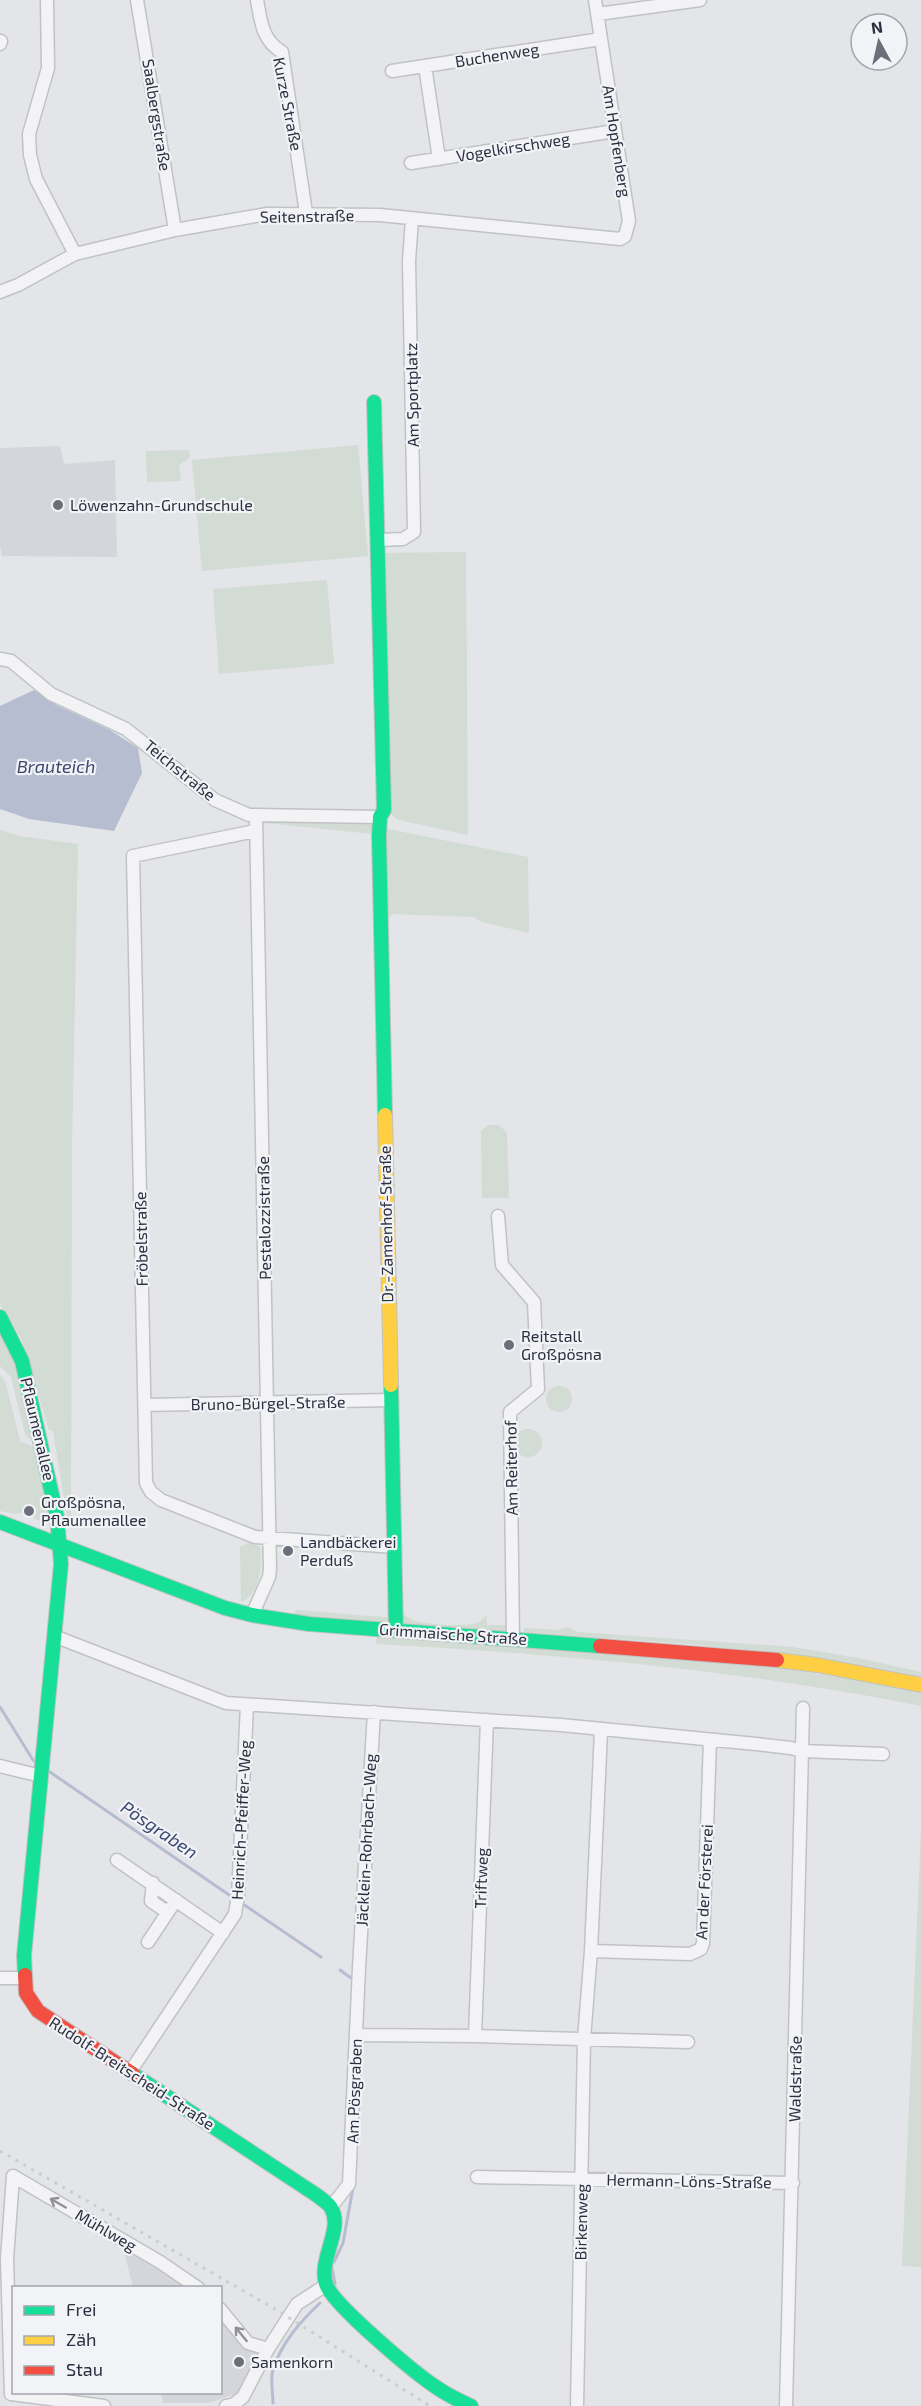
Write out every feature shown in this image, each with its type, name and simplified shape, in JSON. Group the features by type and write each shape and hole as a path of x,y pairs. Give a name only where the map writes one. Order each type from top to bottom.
{"street":[{"path":"47,0 48,68 29,134 29,149 36,179 75,254"},
{"name":"Saalbergstraße","path":"137,0 175,230"},
{"name":"Kurze Straße","path":"257,0 264,35 272,46 282,52 306,213"},
{"name":"Am Hopfenberg","path":"596,0 629,221 625,236"},
{"path":"598,14 700,0"},
{"name":"Buchenweg","path":"392,71 602,42"},
{"path":"425,66 439,159"},
{"name":"Vogelkirschweg","path":"411,163 615,131"},
{"name":"Seitenstraße","path":"0,291 18,285 75,254 175,230 267,214 380,215 612,240 625,236"},
{"name":"Am Sportplatz","path":"378,540 403,539 414,532 409,261 412,219"},
{"path":"374,402 384,810 380,817"},
{"name":"Teichstraße","path":"0,659 11,661 51,694 126,729 223,805 256,816 380,817"},
{"name":"Pestalozzistraße","path":"252,1615 269,1577 268,1403 256,816"},
{"name":"Dr.-Zamenhof-Straße","path":"380,817 396,1631"},
{"name":"Fröbelstraße","path":"255,831 133,856 146,1483 154,1496 255,1537 394,1547"},
{"name":"Am Reiterhof","path":"498,1216 502,1265 534,1302 538,1389 510,1412 513,1638"},
{"name":"Pflaumenallee","path":"0,1317 22,1361 57,1516 60,1546"},
{"name":"Bruno-Bürgel-Straße","path":"145,1405 390,1400"},
{"name":"Grimmaische Straße","path":"0,1522 194,1597 252,1615 309,1624 775,1660 828,1666 921,1685"},
{"name":"Rudolf-Breitscheid-Straße","path":"60,1546 61,1564 24,1956 26,1993 38,2011 318,2196 331,2207"},
{"path":"54,1636 226,1703 561,1725 601,1731 791,1748 802,1751 884,1754"},
{"name":"Heinrich-Pfeiffer-Weg","path":"130,2072 235,1914 247,1705"},
{"name":"Waldstraße","path":"786,2406 803,1708"},
{"name":"Jäcklein-Rohrbach-Weg","path":"359,1974 374,1712"},
{"name":"Triftweg","path":"474,2036 487,1720"},
{"path":"584,2039 591,1951 601,1731"},
{"name":"An der Försterei","path":"591,1951 690,1954 701,1949 710,1740"},
{"path":"0,1766 42,1769"},
{"path":"117,1860 223,1933"},
{"path":"153,1883 152,1901 167,1912"},
{"path":"148,1942 176,1900"},
{"name":"Am Pösgraben","path":"331,2207 349,2184 359,1974"},
{"path":"0,1977 24,1978"},
{"path":"356,2035 687,2042"},
{"name":"Birkenweg","path":"577,2406 584,2039"},
{"name":"Mühlweg","path":"3,2259 13,2176 160,2262 195,2286"},
{"name":"Hermann-Löns-Straße","path":"477,2177 793,2183"},
{"path":"331,2207 336,2219 326,2256 324,2272 326,2285 338,2301 428,2382 471,2406"},
{"path":"3,2259 11,2394 104,2406"},
{"path":"226,2406 234,2404 243,2397 268,2349 297,2304 326,2285"},
{"path":"222,2311 248,2343 268,2349"}],"shaded area":[{"path":"358,445 368,556 202,571 192,460"},
{"name":"Löwenzahn-Grundschule","path":"60,446 64,464 115,460 117,557 2,556 0,546 0,448"},
{"path":"189,450 190,458 179,465 181,481 147,482 146,451"},
{"path":"466,552 468,835 403,821 395,818 389,812 382,553"},
{"path":"327,580 334,664 219,674 213,589"},
{"path":"265,821 372,821 373,834 265,823"},
{"path":"383,828 528,857 529,933 482,922 474,917 394,914 387,918 397,1407"},
{"path":"0,830 20,836 78,844 72,1148 71,1523 68,1523 53,1431 49,1430 21,1338 0,1304"},
{"path":"488,1125 499,1125 507,1133 509,1198 482,1198 481,1131"},
{"path":"0,1325 12,1345 35,1440 28,1438 25,1434 11,1377 0,1366"},
{"path":"0,1374 6,1384 20,1441 36,1448 50,1516 44,1520 33,1518 34,1510 25,1509 24,1512 16,1514 0,1511"},
{"path":"559,1386 568,1390 572,1399 568,1408 559,1412 550,1408 546,1399 550,1390"},
{"path":"397,1407 402,1610 401,1609"},
{"path":"528,1429 538,1433 542,1443 538,1453 528,1457 518,1453 514,1443 518,1433"},
{"path":"250,1542 260,1547 259,1579 252,1593 241,1602 240,1547"},
{"path":"296,1610 394,1618 388,1624 294,1616"},
{"path":"402,1610 409,1618 424,1623 471,1624 478,1622 487,1614 487,1625 509,1625 507,1632 404,1625"},
{"path":"568,1627 578,1632 793,1647 921,1672 921,1679 793,1655 702,1645 524,1632 524,1628 559,1630"},
{"path":"377,1636 772,1666 921,1691 921,1706 854,1693 650,1665 376,1644"},
{"path":"921,1831 921,2267 902,2266"},
{"path":"122,2244 189,2286 133,2286"},
{"name":"Samenkorn","path":"222,2318 261,2353 236,2394 208,2403 163,2403 161,2394 222,2394"}],"water":[{"name":"Brauteich","path":"34,690 56,705 110,730 138,748 142,773 114,831 29,819 0,809 0,706"}],"waterway":[{"name":"Pösgraben","path":"0,1707 37,1763"},
{"name":"Pösgraben","path":"47,1770 235,1899"},
{"name":"Pösgraben","path":"240,1902 321,1957"},
{"name":"Pösgraben","path":"340,1970 351,1978"},
{"name":"Pösgraben","path":"334,2262 343,2243 353,2188"},
{"name":"Pösgraben","path":"332,2268 335,2284"},
{"name":"Pösgraben","path":"273,2403 273,2370 281,2351 292,2333 320,2303"}],"railway":[{"path":"0,2151 275,2309 430,2406"}],"traffic: fast":[{"path":"374,402 384,810 380,817 379,836 385,1115"},
{"path":"0,1317 22,1361 57,1517 61,1564 24,1956 25,1975"},
{"path":"391,1385 396,1631"},
{"path":"0,1522 225,1608 252,1615 309,1624 600,1646"},
{"path":"133,2074 329,2205 335,2225 324,2275 332,2294 359,2323 413,2370 443,2392 471,2406"}],"traffic: slow":[{"path":"385,1115 391,1385"},
{"path":"777,1660 817,1665 921,1685"}],"traffic: jam":[{"path":"600,1646 777,1660"},
{"path":"25,1975 26,1993 38,2011 133,2074"}],"place":[{"name":"Löwenzahn-Grundschule","path":"58,505"},
{"name":"Reitstall Großpösna","path":"509,1345"},
{"name":"Großpösna, Pflaumenallee","path":"29,1511"},
{"name":"Landbäckerei Perduß","path":"288,1551"},
{"name":"Samenkorn","path":"239,2362"}]}
